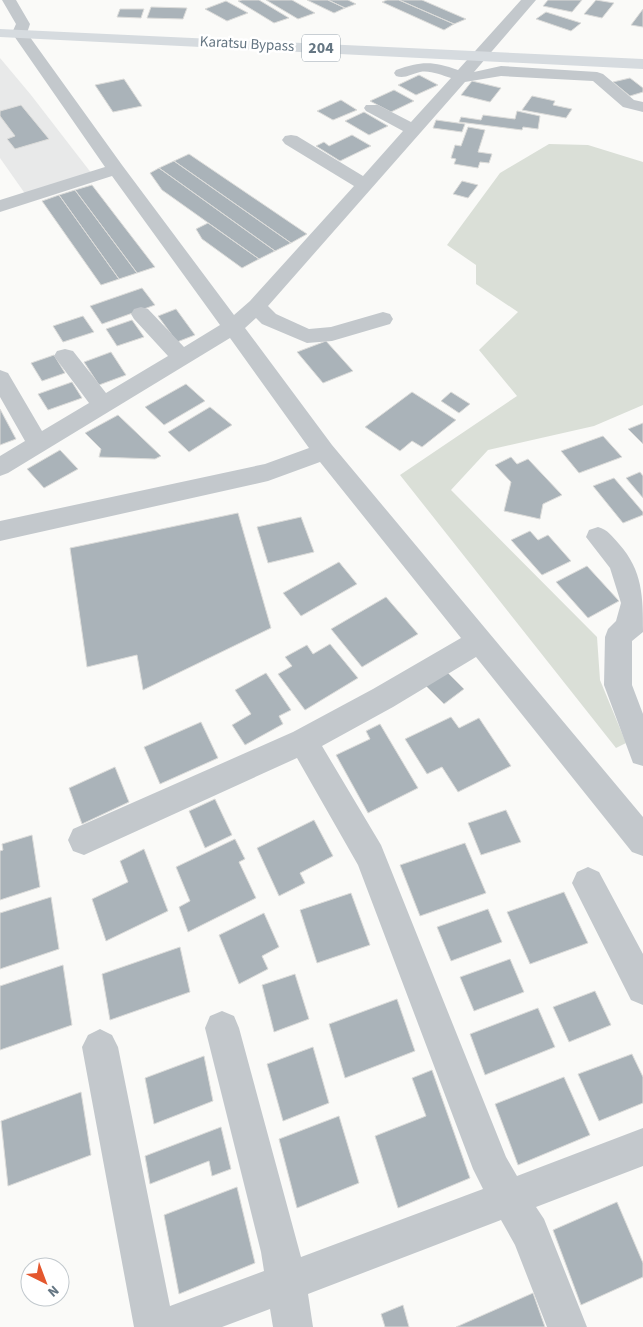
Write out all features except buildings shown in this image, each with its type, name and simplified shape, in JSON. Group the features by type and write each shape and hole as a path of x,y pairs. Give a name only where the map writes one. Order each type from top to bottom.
{"highway":[{"name":"Karatsu Bypass","path":"11,28 484,50 643,51"},
{"name":"Karatsu Bypass","path":"484,50 643,64"}],"street":[{"path":"9,0 11,28 324,451 643,841"},
{"path":"0,467 233,327 257,306 529,0"},
{"path":"402,73 420,67 438,68 460,77 471,77 501,71 597,77 629,104 643,106"},
{"path":"372,108 413,130"},
{"path":"291,140 365,185"},
{"path":"0,206 116,169"},
{"path":"257,306 269,319 307,336 332,334 383,319"},
{"path":"141,314 182,358"},
{"path":"65,356 103,406"},
{"path":"0,378 38,444"},
{"path":"0,531 268,472 324,451"},
{"path":"598,537 621,563 634,603 635,623 618,638 630,686 643,753"},
{"path":"84,840 303,741 383,698 480,641"},
{"path":"303,741 370,856 492,1168 530,1233 567,1327"},
{"path":"588,883 643,988"},
{"path":"222,1028 281,1252 293,1327"},
{"path":"100,1047 154,1327"},
{"path":"170,1327 643,1147"}],"shaded area":[{"path":"0,58 92,174 26,195 0,158"},
{"path":"549,144 588,145 643,162 643,405 594,426 488,450 451,490 597,637 600,680 626,743 616,748 400,475 517,396 479,350 518,312 476,284 476,265 447,245 500,173"}]}
